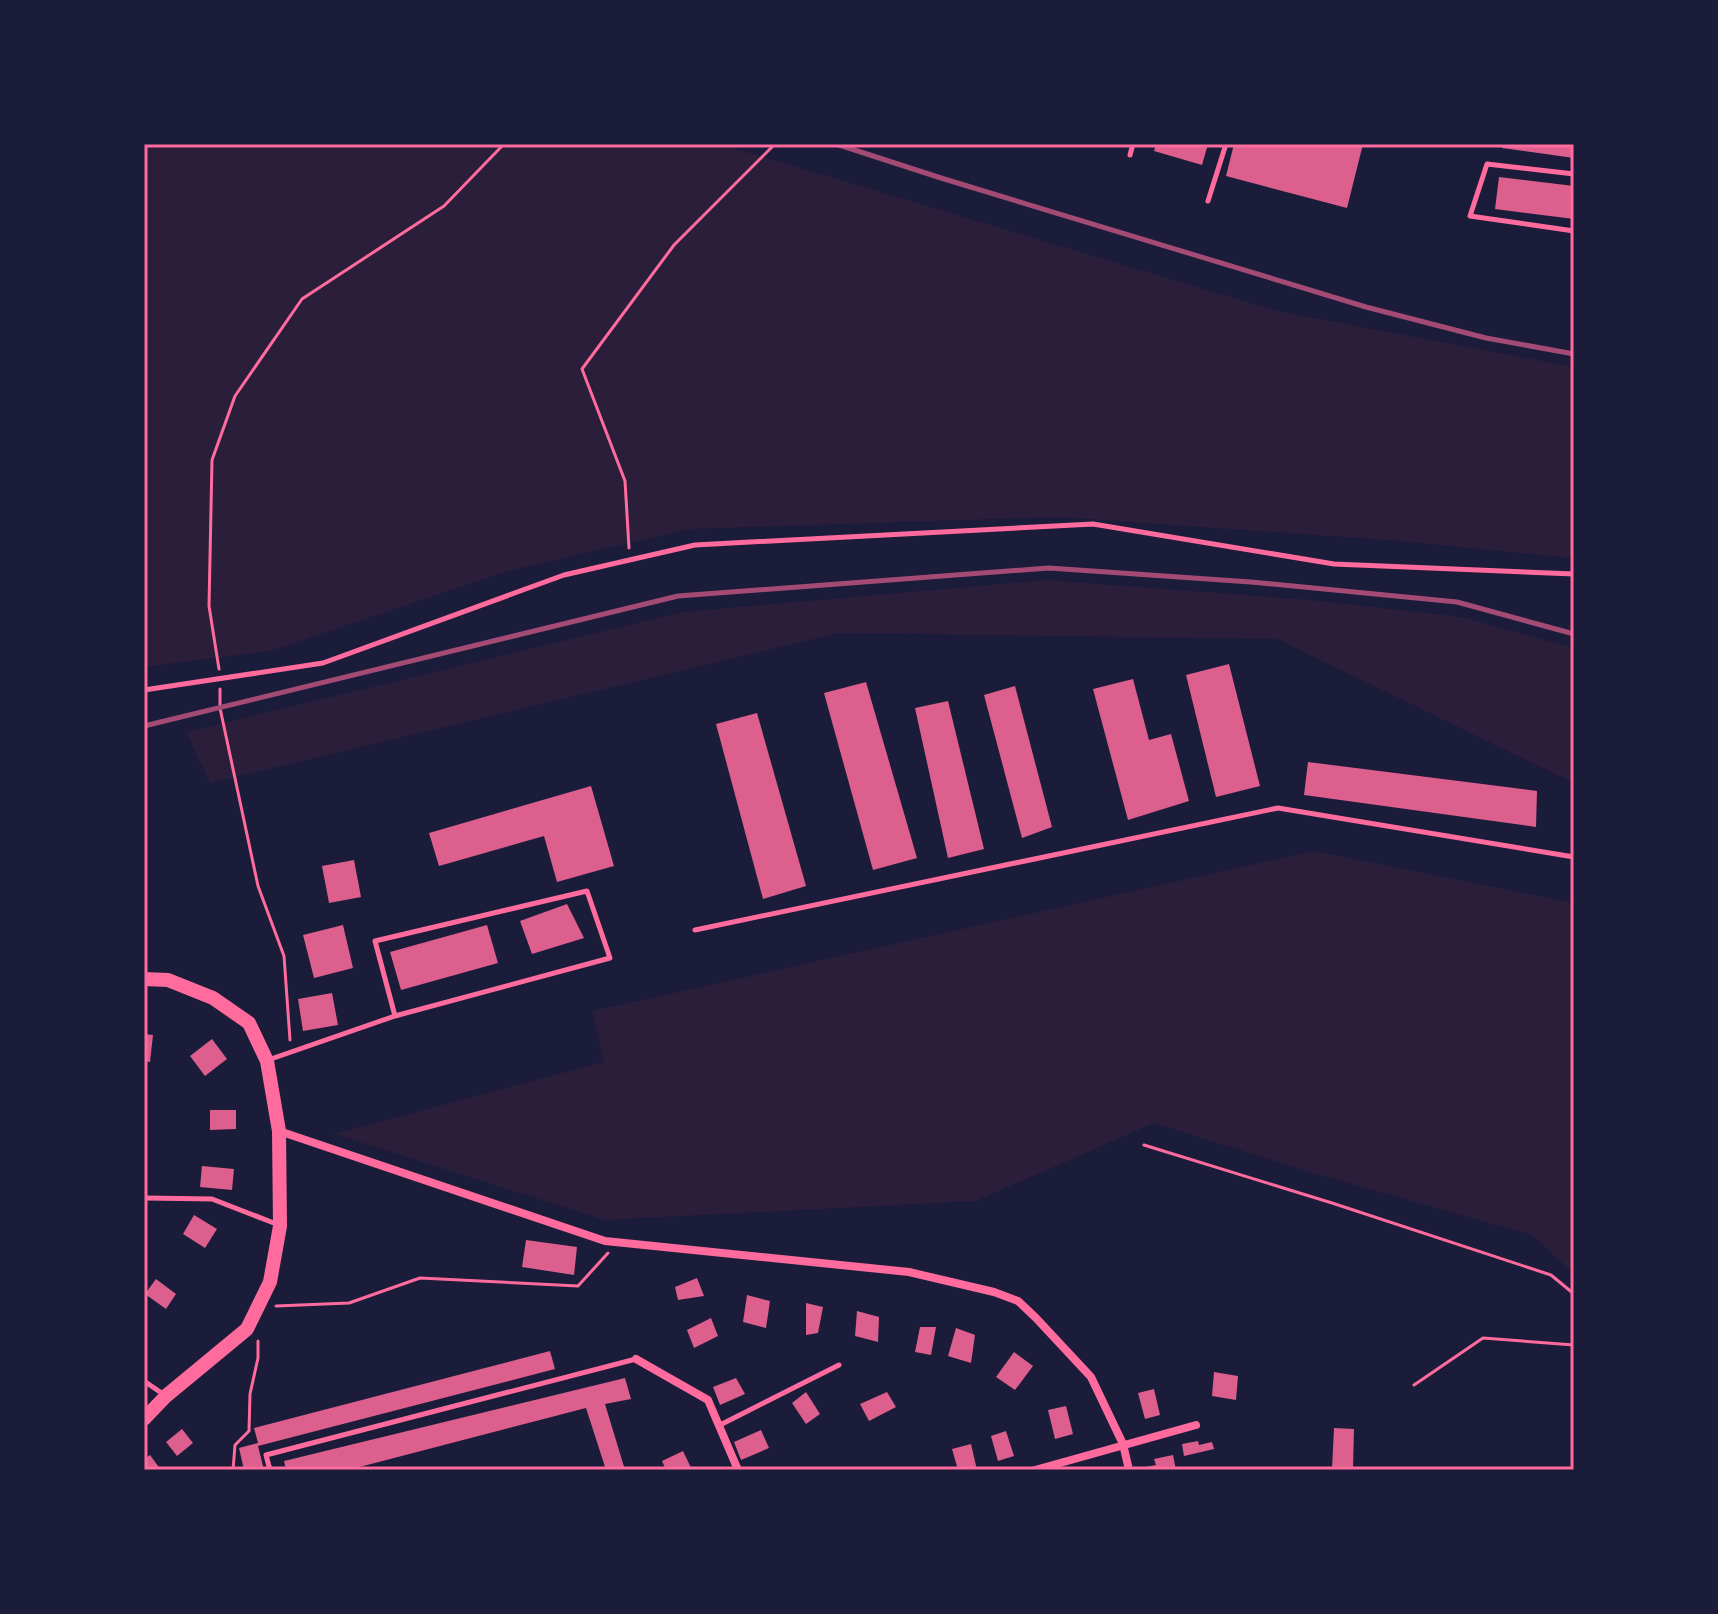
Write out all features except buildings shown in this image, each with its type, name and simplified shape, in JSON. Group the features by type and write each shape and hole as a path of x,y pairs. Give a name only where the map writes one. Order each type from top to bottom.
{"main road":[{"path":"144,979 168,980 213,998 249,1023 267,1061 279,1131 280,1226 270,1282 247,1329 166,1396 144,1419"}],"street":[{"path":"279,1131 605,1241 909,1272 994,1292 1018,1301 1091,1377 1123,1444 1129,1470"},
{"path":"636,1359 708,1400 738,1470"},
{"path":"1035,1470 1196,1425"}],"lane":[{"path":"1130,155 1133,144"},
{"path":"1208,201 1226,144"},
{"path":"1574,174 1487,164 1470,216 1574,231"},
{"path":"144,690 323,663 564,575 695,545 1093,524 1334,564 1574,574"},
{"path":"695,930 1278,808 1574,857"},
{"path":"267,1061 395,1016 610,958 587,891 375,941 395,1016"},
{"path":"145,1198 212,1199 280,1226"},
{"path":"270,1470 266,1455 636,1359"},
{"path":"720,1425 839,1365"},
{"path":"144,1381 166,1396"}],"path":[{"path":"291,1052 284,956 258,886 220,708 221,678 209,606 212,460 235,396 302,299 444,206 504,144"},
{"path":"630,560 625,481 582,369 674,245 775,144"},
{"path":"1144,1145 1551,1275 1574,1294"},
{"path":"233,1470 235,1445 249,1431 250,1394 258,1358 258,1307 349,1303 420,1278 578,1286 617,1243"},
{"path":"1414,1385 1483,1338 1574,1345"}],"shaded area":[{"path":"144,144 720,144 1277,311 1574,367 1574,558 1387,540 1059,517 690,529 508,571 270,651 144,667"},
{"path":"1046,580 1311,600 1462,617 1574,648 1574,783 1277,639 839,633 210,783 186,732 683,612"},
{"path":"1314,851 1574,903 1574,1274 1532,1235 1316,1174 1154,1123 976,1201 605,1220 334,1134 604,1062 592,1011"}],"railway":[{"path":"836,144 1366,307 1486,338 1574,354"},
{"path":"144,726 678,596 1049,568 1251,582 1457,602 1574,634"}]}
